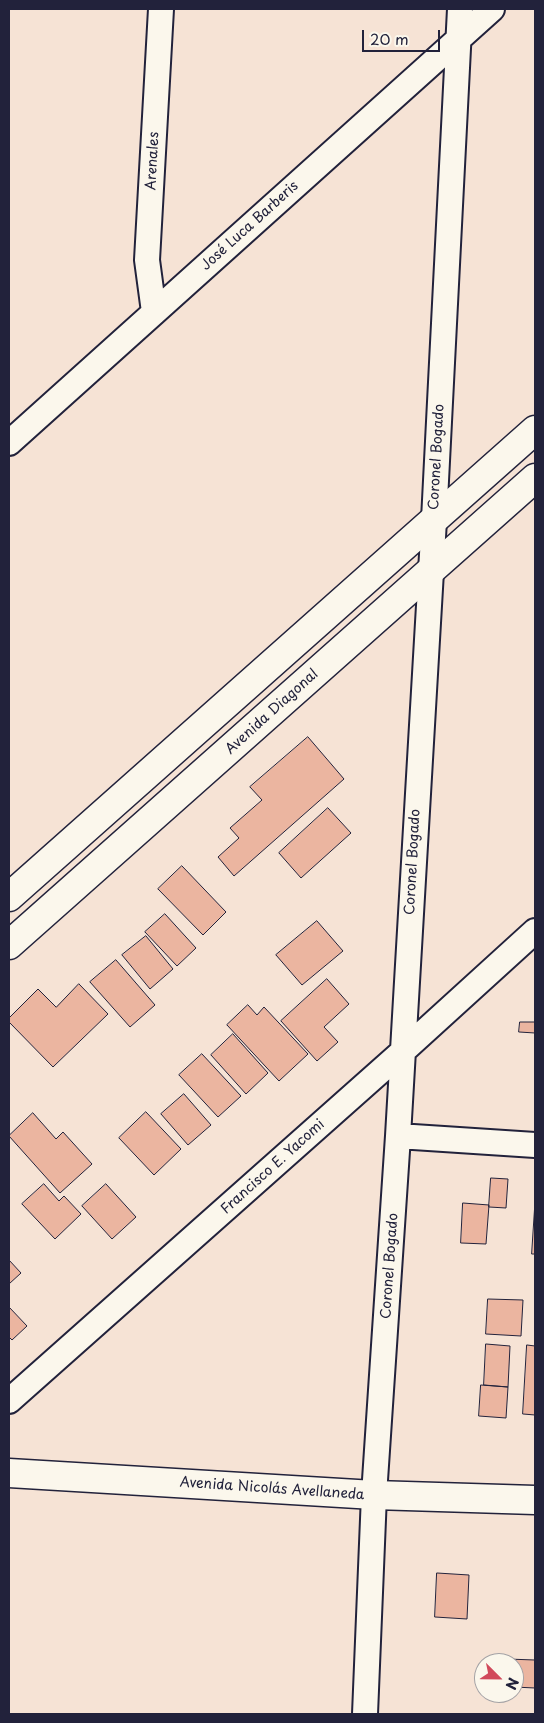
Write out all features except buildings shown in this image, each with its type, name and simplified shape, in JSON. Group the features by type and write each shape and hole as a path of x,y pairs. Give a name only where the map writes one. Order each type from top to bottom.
{"main road":[{"path":"9,897 535,430"},
{"name":"Avenida Diagonal","path":"9,945 535,478"},
{"name":"Avenida Nicolás Avellaneda","path":"9,1473 374,1495 535,1500"}],"street":[{"name":"Arenales","path":"154,312 147,260 161,9"},
{"name":"Coronel Bogado","path":"365,1714 374,1495 398,1136 434,520 460,9"},
{"name":"José Luca Barberis","path":"9,443 492,9"},
{"name":"Francisco E. Yacomi","path":"9,1401 402,1052 535,931"},
{"path":"398,1136 535,1145"}]}
